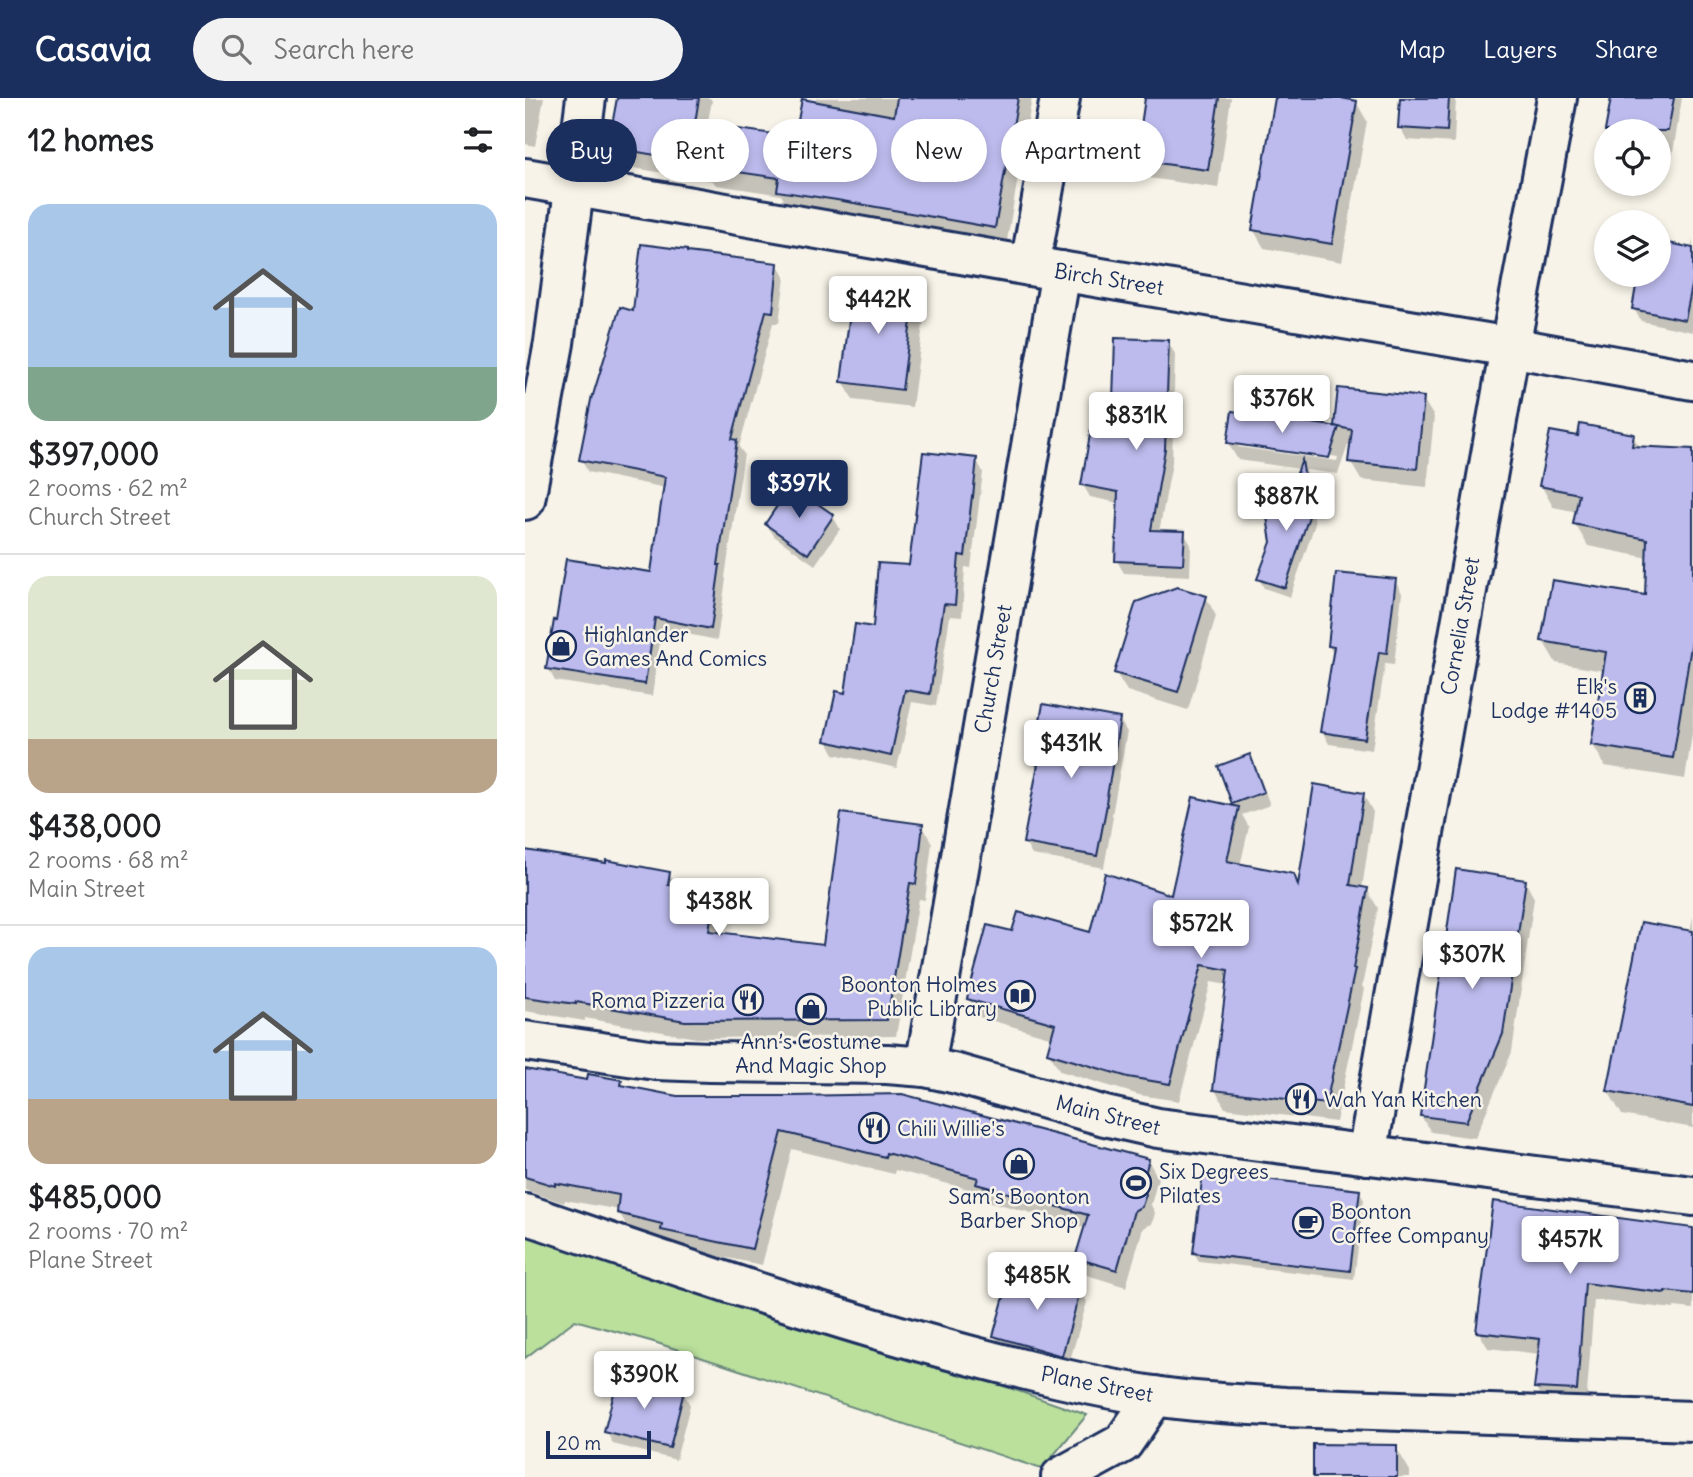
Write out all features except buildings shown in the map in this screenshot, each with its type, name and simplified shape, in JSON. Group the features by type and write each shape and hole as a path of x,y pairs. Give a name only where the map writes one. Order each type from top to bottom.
{"street":[{"path":"525,500 554,343 586,98"},
{"name":"Church Street","path":"925,1067 1046,268 1060,98"},
{"name":"Cornelia Street","path":"1367,1155 1510,347 1557,98"},
{"name":"Birch Street","path":"525,178 1693,380"},
{"name":"Main Street","path":"525,1041 656,1059 925,1067 1158,1128 1693,1196"},
{"name":"Plane Street","path":"525,1214 856,1324 1007,1365 1155,1396 1285,1407 1693,1421"},
{"path":"1061,1477 1123,1443 1155,1396"}],"green space":[{"path":"525,1222 1087,1415 1042,1469 654,1342 575,1320 525,1358"}],"place":[{"name":"Highlander Games And Comics","path":"561,646"},
{"name":"Elk's Lodge #1405","path":"1640,698"},
{"name":"Boonton Holmes Public Library","path":"1020,996"},
{"name":"Roma Pizzeria","path":"748,1000"},
{"name":"Ann’s Costume And Magic Shop","path":"811,1009"},
{"name":"Wah Yan Kitchen","path":"1301,1099"},
{"name":"Chili Willie's","path":"874,1128"},
{"name":"Sam’s Boonton Barber Shop","path":"1019,1164"},
{"name":"Six Degrees Pilates","path":"1136,1183"},
{"name":"Boonton Coffee Company","path":"1308,1223"}]}
